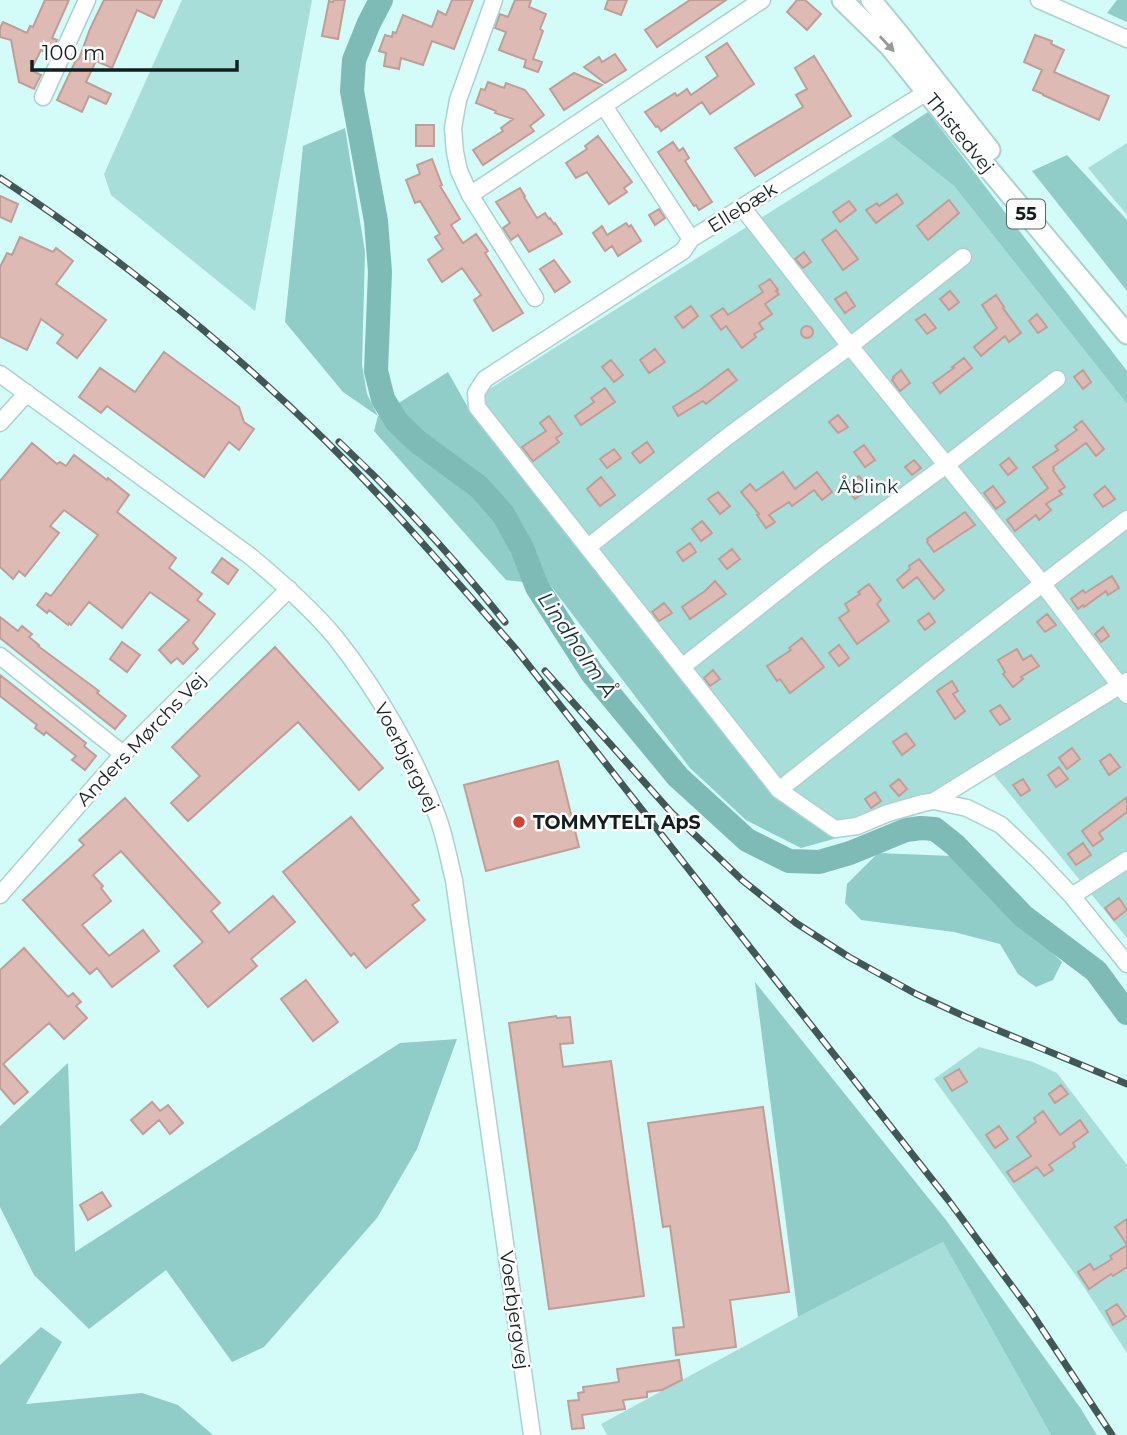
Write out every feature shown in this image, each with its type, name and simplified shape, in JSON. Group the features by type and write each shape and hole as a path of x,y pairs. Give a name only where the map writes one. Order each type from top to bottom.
{"main road":[{"name":"Thistedvej","path":"842,0 933,88"},
{"name":"Thistedvej","path":"871,0 933,88 1127,333"}],"street":[{"path":"43,97 87,0"},
{"path":"494,0 457,100 453,128 454,152 470,195 535,298"},
{"path":"470,195 762,0"},
{"path":"1039,0 1127,39"},
{"name":"Ellebæk","path":"604,106 691,239 933,88"},
{"path":"691,239 683,251 485,379 476,393 477,407 779,790 835,829 857,826 888,813 934,801 1124,687 742,207"},
{"path":"588,547 963,257"},
{"name":"Voerbjergvej","path":"0,374 250,556 289,589 334,636 375,694 412,759 439,819 454,880 532,1435"},
{"path":"682,667 823,556 1057,379"},
{"path":"0,423 27,393"},
{"path":"779,790 918,679 1127,519"},
{"name":"Anders Mørchs Vej","path":"0,895 122,754 289,589"},
{"path":"0,656 122,754"},
{"path":"934,801 967,808 1000,825 1072,895 1127,964"},
{"path":"1072,895 1127,860"}],"green space":[{"path":"182,0 312,0 255,311 111,195 104,174"},
{"name":"Åblink","path":"891,136 954,186 1127,404 1127,938 986,765 957,783 842,826 778,780 482,403 486,391"},
{"path":"1127,143 1127,215 1088,168"},
{"path":"979,1047 1033,1062 1057,1073 1127,1165 1127,1353 1082,1284 934,1079"},
{"path":"943,1242 1051,1435 607,1435 601,1424"}],"shaded area":[{"path":"369,0 389,0 367,46 354,59 346,62 351,38"},
{"path":"1117,0 1127,0 1127,22 1107,13"},
{"path":"928,112 1127,371 1127,404 954,186 891,136"},
{"path":"345,128 365,252 362,365 367,394 378,416 343,392 285,322 303,146"},
{"path":"1067,155 1127,220 1127,291 1032,171"},
{"path":"448,372 471,413 777,799 837,838 801,848 746,820 690,768 550,585 506,580 374,431 378,416"},
{"path":"878,853 952,856 1062,962 1053,980 1036,987 1018,974 1000,944 954,932 861,920 845,903 847,884"},
{"path":"755,982 946,1220 1097,1435 1051,1435 943,1242 798,1317"},
{"path":"457,1039 417,1149 377,1218 264,1347 232,1362 166,1270 89,1329 34,1275 0,1207 0,1126 68,1063 75,1252 400,1043"},
{"path":"41,1327 62,1342 26,1404 142,1393 178,1405 213,1435 0,1435 0,1365"}],"building":[{"path":"45,0 69,0 52,38 57,40 51,55 41,50 31,70 41,75 34,89 19,82 11,40 0,37 0,28 3,22 27,33 30,26 33,27"},
{"path":"104,0 162,0 154,18 137,10 112,68 96,61 86,82 111,94 106,104 89,96 82,112 57,100 76,60 79,59"},
{"path":"345,0 338,39 322,36 329,1"},
{"path":"452,0 473,0 454,49 432,41 423,65 401,58 399,69 384,66 386,53 379,51 385,35 392,37 393,32 396,33 403,15 432,27 438,11 446,15"},
{"path":"515,0 531,0 529,7 546,14 533,59 542,62 538,72 524,67 526,60 499,50 506,32 495,28 500,14 508,17"},
{"path":"608,0 627,0 621,15 605,9"},
{"path":"690,0 726,0 657,47 645,30"},
{"path":"797,0 805,0 821,14 807,30 787,12"},
{"path":"1035,35 1052,41 1051,44 1064,50 1054,72 1109,96 1099,120 1033,90 1042,70 1024,62"},
{"path":"727,43 754,84 710,114 702,102 661,131 645,112 675,93 677,96 687,89 691,95 718,76 706,57"},
{"path":"615,54 626,70 605,83 584,67 599,57 602,62"},
{"path":"814,56 851,116 755,176 735,148 803,107 796,95 807,89 795,68"},
{"path":"574,73 602,85 564,110 550,89"},
{"path":"488,82 504,88 506,83 525,90 544,115 530,126 534,131 483,165 473,150 503,131 501,128 513,119 476,103 481,89 485,90"},
{"path":"416,125 434,125 434,146 416,146"},
{"path":"598,136 632,182 624,188 627,192 609,204 587,172 576,178 566,163 587,149 585,146"},
{"path":"673,142 679,151 683,148 689,158 685,161 712,202 699,210 658,152"},
{"path":"432,159 442,185 440,186 460,219 451,225 463,243 476,234 523,313 493,331 474,300 481,295 462,268 442,282 428,260 443,249 435,237 440,234 420,201 415,203 406,180 420,174 417,165"},
{"path":"520,188 537,218 545,213 562,234 529,252 518,235 511,240 503,228 510,223 496,202"},
{"path":"897,194 903,203 876,223 866,210 877,203 879,206"},
{"path":"0,196 18,204 11,222 0,217"},
{"path":"949,200 959,213 928,240 917,226"},
{"path":"849,201 856,210 840,222 833,212"},
{"path":"659,209 665,218 655,225 649,215"},
{"path":"626,223 629,227 631,225 641,241 618,256 612,246 605,251 593,233 602,226 607,235"},
{"path":"836,230 858,259 843,270 822,240"},
{"path":"20,237 53,252 56,248 73,261 56,284 106,320 77,358 57,343 63,335 41,319 27,350 0,337 0,267 7,253 12,255"},
{"path":"804,252 811,262 803,268 795,259"},
{"path":"554,260 570,282 555,292 540,269"},
{"path":"770,279 779,294 765,304 772,314 759,323 763,329 754,334 756,337 742,348 726,326 721,330 711,316 723,308 728,315 763,292 759,286"},
{"path":"950,291 959,302 949,310 940,299"},
{"path":"846,292 855,306 845,313 835,299"},
{"path":"996,295 1021,333 1009,342 1005,336 981,356 974,347 997,328 982,305"},
{"path":"691,306 698,316 683,328 675,317"},
{"path":"925,314 936,328 927,334 916,320"},
{"path":"1037,314 1047,327 1038,333 1029,321"},
{"path":"807,326 813,332 807,338 801,332"},
{"path":"655,349 665,362 649,373 640,360"},
{"path":"164,352 239,407 244,422 254,429 239,450 229,442 204,477 107,406 101,413 79,397 100,368 135,392"},
{"path":"964,358 972,368 940,393 933,383"},
{"path":"611,360 623,375 614,382 602,367"},
{"path":"728,369 737,380 706,404 703,401 678,416 673,407"},
{"path":"901,370 910,383 900,391 892,380"},
{"path":"1083,370 1091,382 1083,389 1074,377"},
{"path":"605,388 615,402 581,425 575,416 594,402 591,398"},
{"path":"838,415 848,427 838,433 829,422"},
{"path":"549,416 562,434 556,438 559,442 533,461 522,447 546,431 540,423"},
{"path":"1082,421 1104,449 1096,456 1086,443 1053,467 1065,487 1059,491 1062,494 1046,504 1051,510 1039,520 1036,515 1015,531 1007,520 1048,488 1033,467 1058,450 1055,446 1077,430 1074,427"},
{"path":"647,442 654,452 640,463 632,453"},
{"path":"32,443 57,464 60,462 66,466 74,455 129,495 117,512 176,558 169,568 202,594 197,600 215,614 193,643 198,649 183,664 177,658 171,663 159,650 189,620 150,592 122,628 89,602 71,625 37,605 46,593 51,596 98,535 64,510 50,526 59,533 25,576 19,571 13,579 0,567 0,481"},
{"path":"864,445 875,460 865,467 854,452"},
{"path":"614,449 621,458 607,468 600,459"},
{"path":"1009,458 1017,468 1008,475 1000,465"},
{"path":"914,460 921,468 912,475 905,467"},
{"path":"783,472 795,489 817,472 832,492 822,500 814,490 792,506 789,502 769,515 775,522 766,528 757,515 759,514 741,492 750,484 756,491"},
{"path":"859,476 869,488 855,499 845,487"},
{"path":"601,477 615,495 600,506 587,489"},
{"path":"993,486 1005,502 996,509 984,493"},
{"path":"1105,486 1115,499 1103,507 1094,495"},
{"path":"718,492 730,506 720,514 708,499"},
{"path":"965,512 975,525 934,552 927,539"},
{"path":"702,521 712,533 701,541 692,529"},
{"path":"690,543 696,552 683,561 677,552"},
{"path":"732,549 740,559 727,569 719,559"},
{"path":"222,558 238,570 228,584 212,572"},
{"path":"919,559 944,590 934,599 917,577 903,588 897,580"},
{"path":"1112,576 1119,588 1108,595 1106,591 1078,609 1071,599"},
{"path":"715,581 726,594 690,619 682,607"},
{"path":"869,584 881,600 877,604 889,621 857,644 839,618 849,611 845,604"},
{"path":"664,603 672,613 659,621 652,612"},
{"path":"929,613 935,622 925,630 918,621"},
{"path":"1047,614 1056,625 1045,632 1037,622"},
{"path":"0,617 18,631 22,626 32,634 29,637 38,646 99,691 97,693 126,716 115,729 0,638"},
{"path":"1103,627 1109,636 1101,642 1095,634"},
{"path":"802,638 824,667 790,693 780,679 777,681 767,666 791,650 789,648"},
{"path":"122,642 140,655 127,672 110,659"},
{"path":"839,645 849,658 839,666 829,653"},
{"path":"275,647 383,768 359,790 298,722 188,821 171,803 200,776 172,747"},
{"path":"1017,649 1023,660 1031,655 1039,666 1021,677 1023,679 1013,687 1003,674 1005,672 998,660"},
{"path":"713,670 720,679 710,686 704,678"},
{"path":"0,675 86,743 84,746 96,756 85,770 72,760 76,756 46,732 44,735 35,728 37,725 0,696"},
{"path":"952,681 958,691 953,694 965,711 955,719 937,691"},
{"path":"1000,705 1010,719 1000,725 990,711"},
{"path":"906,733 915,745 902,755 893,742"},
{"path":"1072,748 1080,759 1067,769 1059,758"},
{"path":"1110,754 1120,767 1109,775 1100,761"},
{"path":"558,761 579,847 486,871 464,785"},
{"path":"1059,767 1068,779 1056,787 1048,775"},
{"path":"899,779 907,789 899,796 890,786"},
{"path":"1023,779 1030,790 1021,796 1013,785"},
{"path":"875,792 881,801 871,808 865,799"},
{"path":"1127,797 1127,812 1099,833 1103,839 1093,846 1082,831"},
{"path":"125,798 220,903 211,911 229,933 273,896 295,922 251,959 257,966 208,1007 174,966 203,942 121,851 93,875 111,901 82,925 109,956 143,930 159,951 112,987 97,968 90,974 23,900 84,845 79,840"},
{"path":"351,817 419,900 412,905 425,920 366,968 354,953 351,956 283,872"},
{"path":"1083,843 1091,855 1076,865 1068,854"},
{"path":"1119,898 1127,910 1114,920 1105,908"},
{"path":"24,948 68,997 73,993 81,1002 76,1006 87,1018 64,1039 49,1023 3,1064 28,1092 14,1104 0,1088 0,970"},
{"path":"306,980 338,1022 313,1041 281,999"},
{"path":"556,1016 570,1017 573,1043 560,1044 563,1067 611,1061 644,1296 549,1309 509,1023"},
{"path":"959,1069 967,1082 952,1091 944,1078"},
{"path":"1061,1085 1068,1094 1055,1103 1049,1094"},
{"path":"152,1102 160,1111 168,1105 183,1123 170,1134 159,1120 143,1134 131,1120"},
{"path":"763,1107 789,1292 730,1300 736,1347 676,1355 673,1328 684,1327 670,1226 663,1227 648,1123"},
{"path":"1043,1111 1060,1135 1080,1120 1088,1132 1073,1143 1075,1147 1049,1165 1053,1170 1044,1176 1037,1167 1014,1182 1007,1172 1031,1156 1017,1137 1036,1122 1034,1118"},
{"path":"999,1126 1008,1139 995,1148 986,1135"},
{"path":"102,1192 111,1206 88,1220 80,1205"},
{"path":"1127,1219 1127,1245 1115,1227"},
{"path":"1127,1245 1127,1267 1089,1289 1078,1272 1090,1264 1094,1270 1112,1259 1110,1256"},
{"path":"1117,1304 1126,1317 1113,1325 1106,1311"},
{"path":"679,1360 682,1380 662,1390 647,1392 647,1397 623,1400 625,1409 582,1415 584,1428 572,1429 568,1401 579,1400 578,1393 584,1392 583,1387 619,1382 617,1369"}],"waterway":[{"name":"Lindholm Å","path":"381,0 354,60 352,91 376,221 380,272 376,371 383,399 397,422 418,442 479,487 503,514 522,548 537,587 592,673 678,777 747,840 789,861 819,862 850,853 906,830 935,829 955,845 1023,916 1096,971 1127,1013"}],"railway":[{"path":"0,178 103,250 252,372 345,460 452,576 515,648 949,1201 1031,1312 1112,1435"},
{"path":"339,442 425,529 505,622"},
{"path":"545,671 671,812 742,880 796,923 849,957 916,994 1127,1084"}],"place":[{"name":"TOMMYTELT ApS","path":"519,822"}]}
